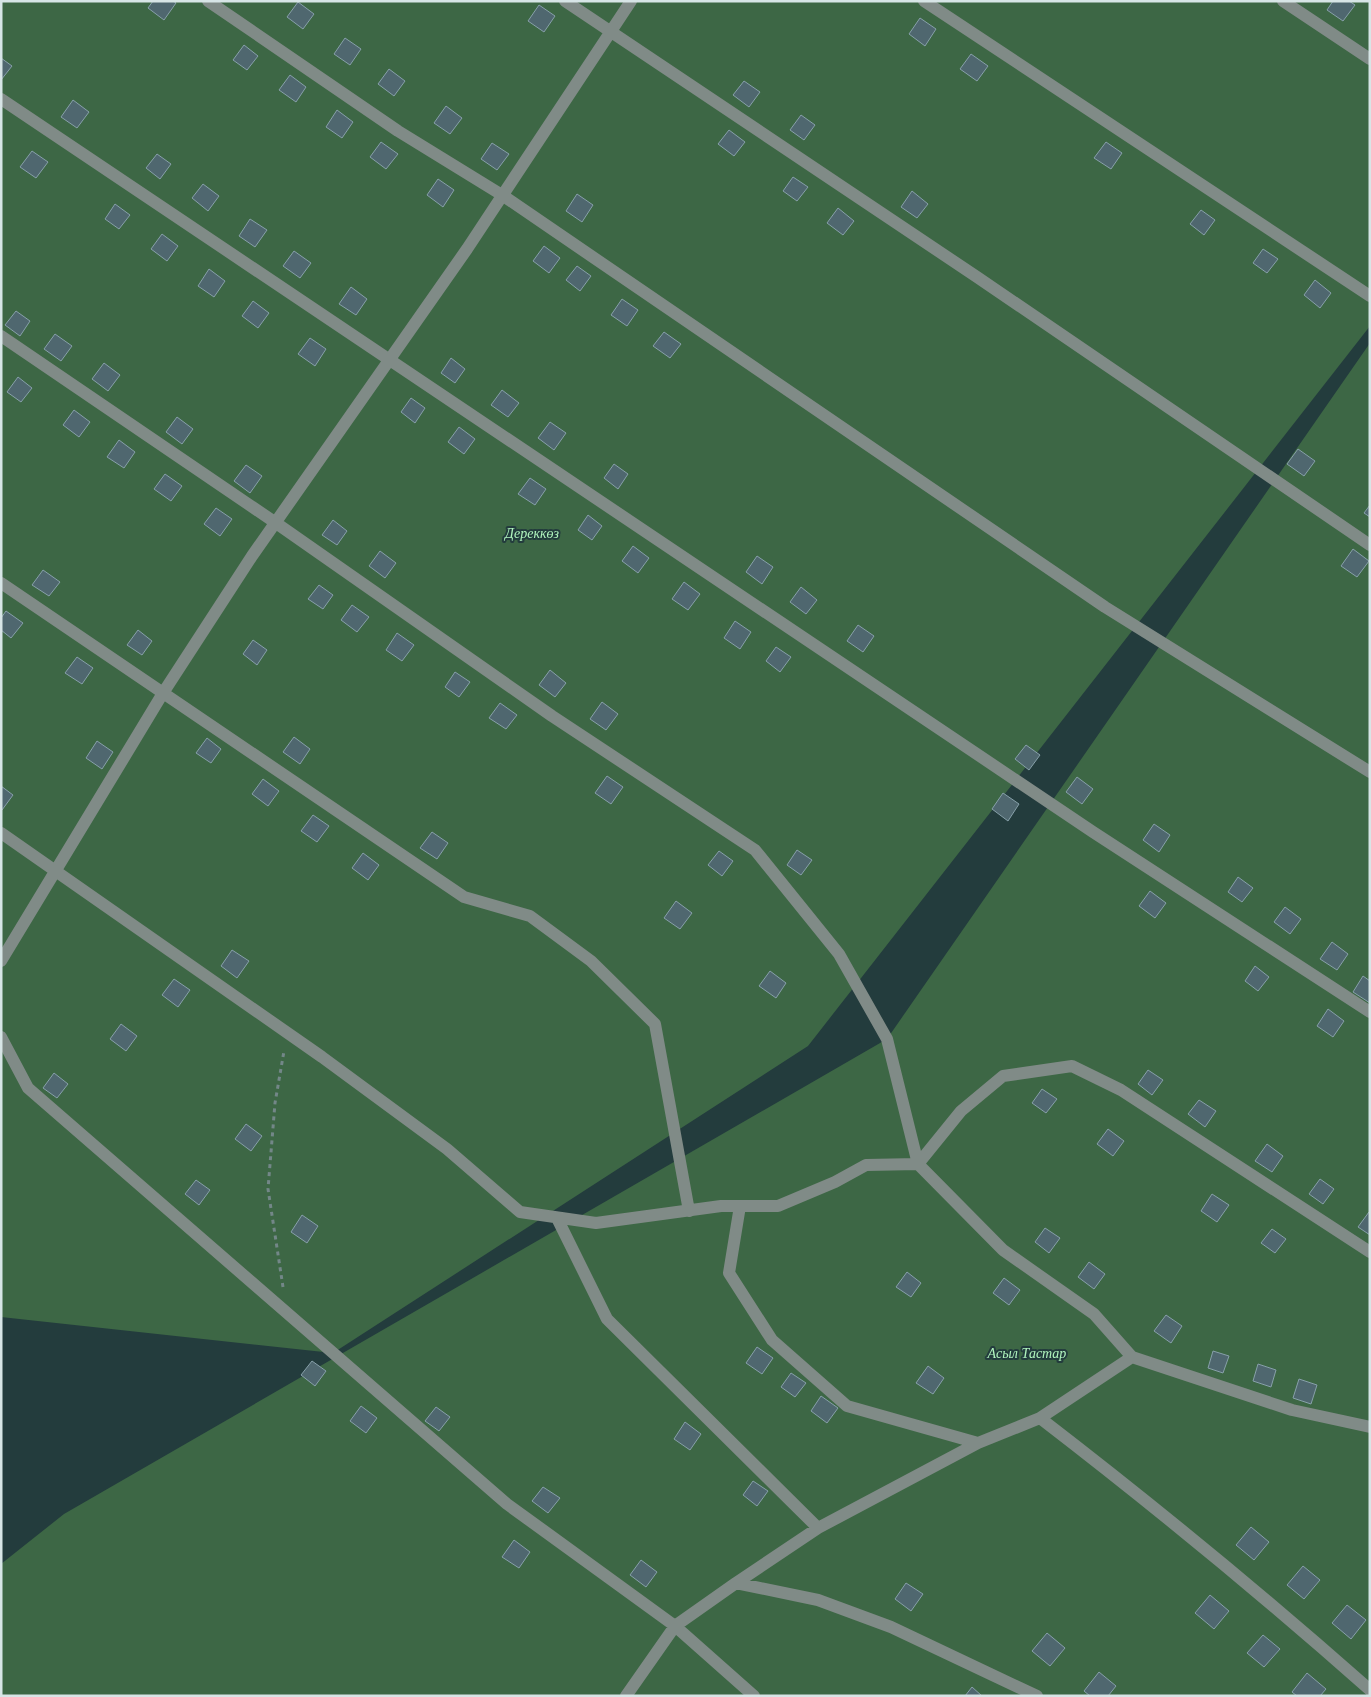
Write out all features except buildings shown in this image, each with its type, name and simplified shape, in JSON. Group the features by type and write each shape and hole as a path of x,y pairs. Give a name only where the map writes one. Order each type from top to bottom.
{"street":[{"path":"208,1 398,130 502,195 1105,607 1370,772"},
{"path":"565,1 610,34 977,277 1370,545"},
{"path":"1,961 54,870 163,693 276,523 502,195 631,1"},
{"path":"924,1 1370,296"},
{"path":"1283,1 1370,59"},
{"path":"1,99 1085,827 1370,1012"},
{"path":"1,336 276,523 544,711 756,850 839,954 887,1039 918,1164 1003,1250 1094,1314 1132,1357 1292,1410 1370,1427"},
{"path":"1,583 464,897 530,916 591,961 655,1024 689,1210"},
{"path":"1,833 286,1033 447,1149 520,1212 596,1223 689,1210 740,1206 778,1206 835,1182 866,1165 918,1164 961,1111 1003,1076 1072,1066 1121,1090 1370,1252"},
{"path":"1,1037 28,1088 507,1504 675,1626 754,1696"},
{"path":"740,1206 729,1273 772,1340 847,1406 978,1442"},
{"path":"557,1218 607,1319 818,1528"},
{"path":"626,1696 675,1626 818,1528 978,1442 1040,1418 1132,1357"},
{"path":"1040,1418 1163,1513 1284,1613 1370,1690"},
{"path":"736,1583 818,1600 891,1627 1037,1696"}],"path":[{"path":"285,1312 282,1271 268,1189 275,1103 286,1033"}],"green space":[{"name":"Дереккөз","path":"1,1 1370,1 1370,326 808,1046 333,1353 1,1317"},
{"name":"Асыл Тастар","path":"1370,343 1370,1696 1,1696 1,1564 64,1514 887,1039"}]}
